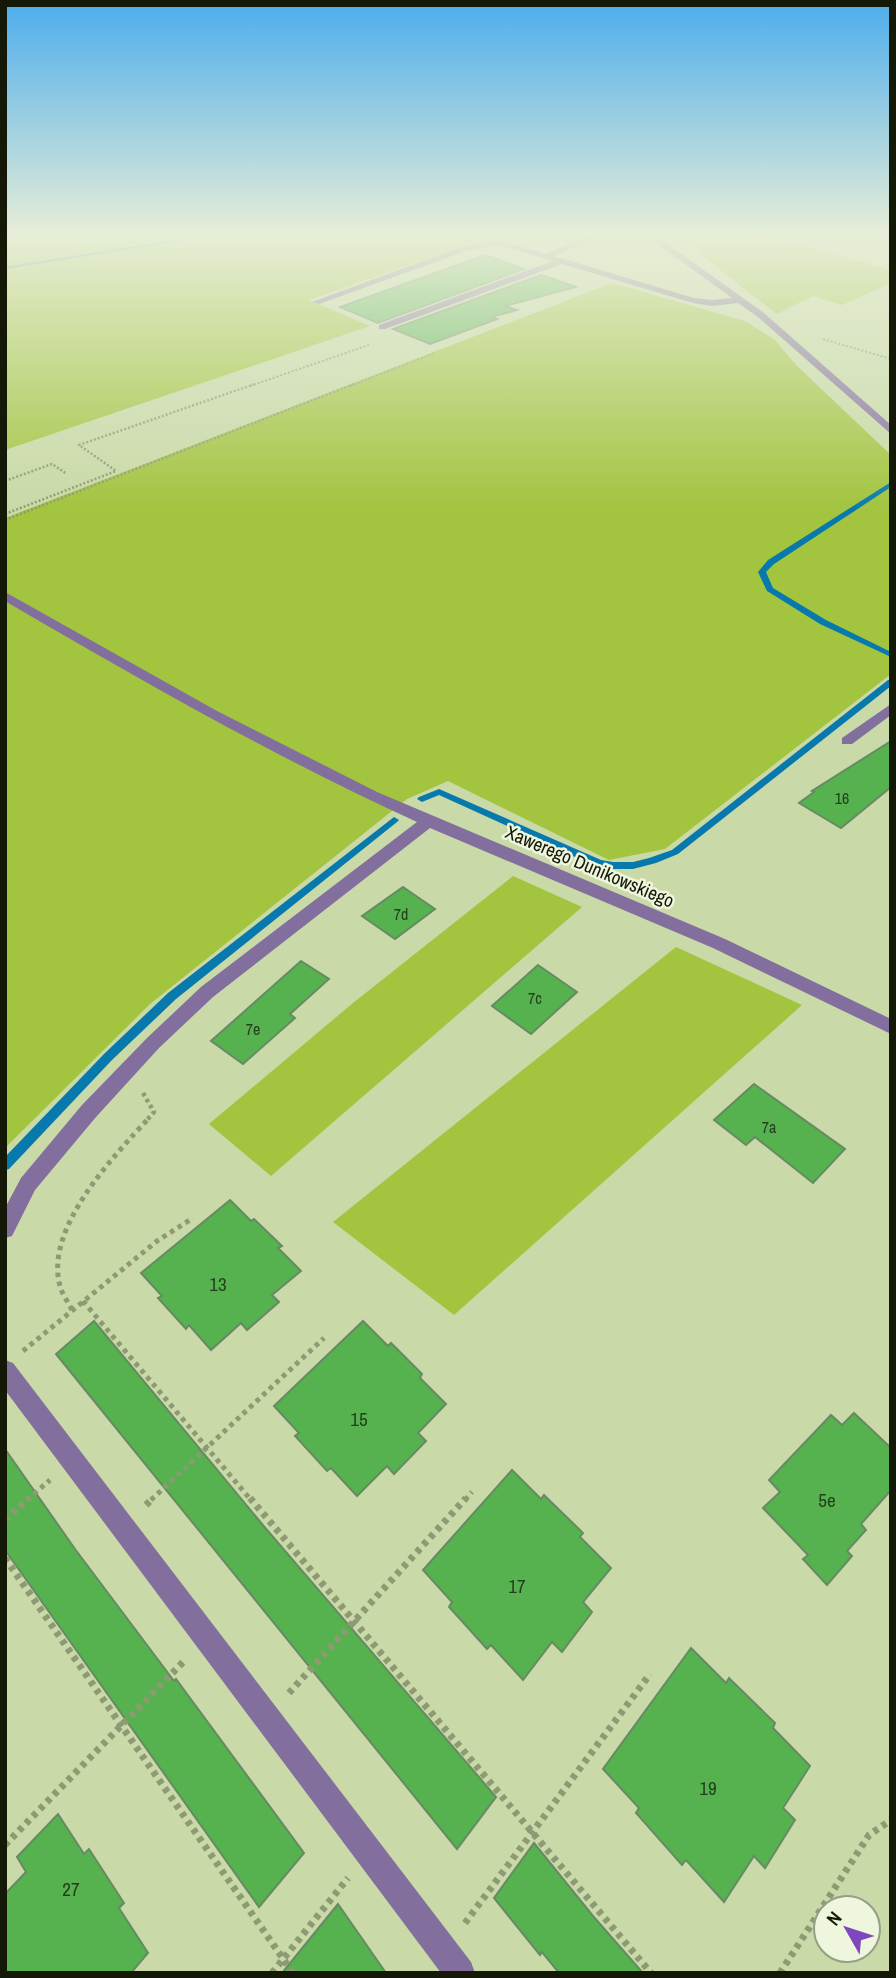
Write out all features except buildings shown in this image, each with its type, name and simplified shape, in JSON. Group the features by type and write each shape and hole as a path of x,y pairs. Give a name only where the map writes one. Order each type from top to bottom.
{"street":[{"path":"382,327 387,325"},
{"path":"772,325 891,431"},
{"name":"Xawerego Dunikowskiego","path":"5,596 272,746 428,821 754,960 850,1004 891,1027"},
{"path":"847,741 891,708"},
{"path":"5,1229 28,1184 89,1111 153,1043 207,992 428,821"},
{"path":"10,1364 72,1461 452,1962"}],"path":[{"path":"782,333 809,332 891,359"},
{"path":"5,514 116,471 79,446 374,343"},
{"path":"5,520 435,353"},
{"path":"5,481 52,464 68,474"},
{"path":"72,1310 62,1297 58,1281 64,1238 71,1218 99,1176 153,1112 138,1083"},
{"path":"10,1364 157,1241 193,1218"},
{"path":"83,1301 651,1973"},
{"path":"122,1527 324,1338"},
{"path":"5,1520 72,1461"},
{"path":"267,1718 472,1492"},
{"path":"5,1558 293,1973"},
{"path":"5,1845 206,1639"},
{"path":"452,1962 532,1833 650,1674"},
{"path":"780,1973 869,1835 891,1820"},
{"path":"272,1973 369,1853"}],"green space":[{"path":"5,325 370,326 5,450"},
{"path":"503,325 752,325 775,340 797,366 891,455 891,674 665,849 609,860 448,781 407,799 150,1004 5,1148 5,518"},
{"path":"513,876 582,907 271,1176 209,1124 353,1003"},
{"path":"676,947 802,1005 454,1315 333,1222"}],"waterway":[{"path":"891,484 771,562 762,572 770,589 823,622 891,655"},
{"path":"422,799 439,792 601,864 643,864 675,852 891,682"},
{"path":"5,1165 108,1057 172,996 394,820"}]}
